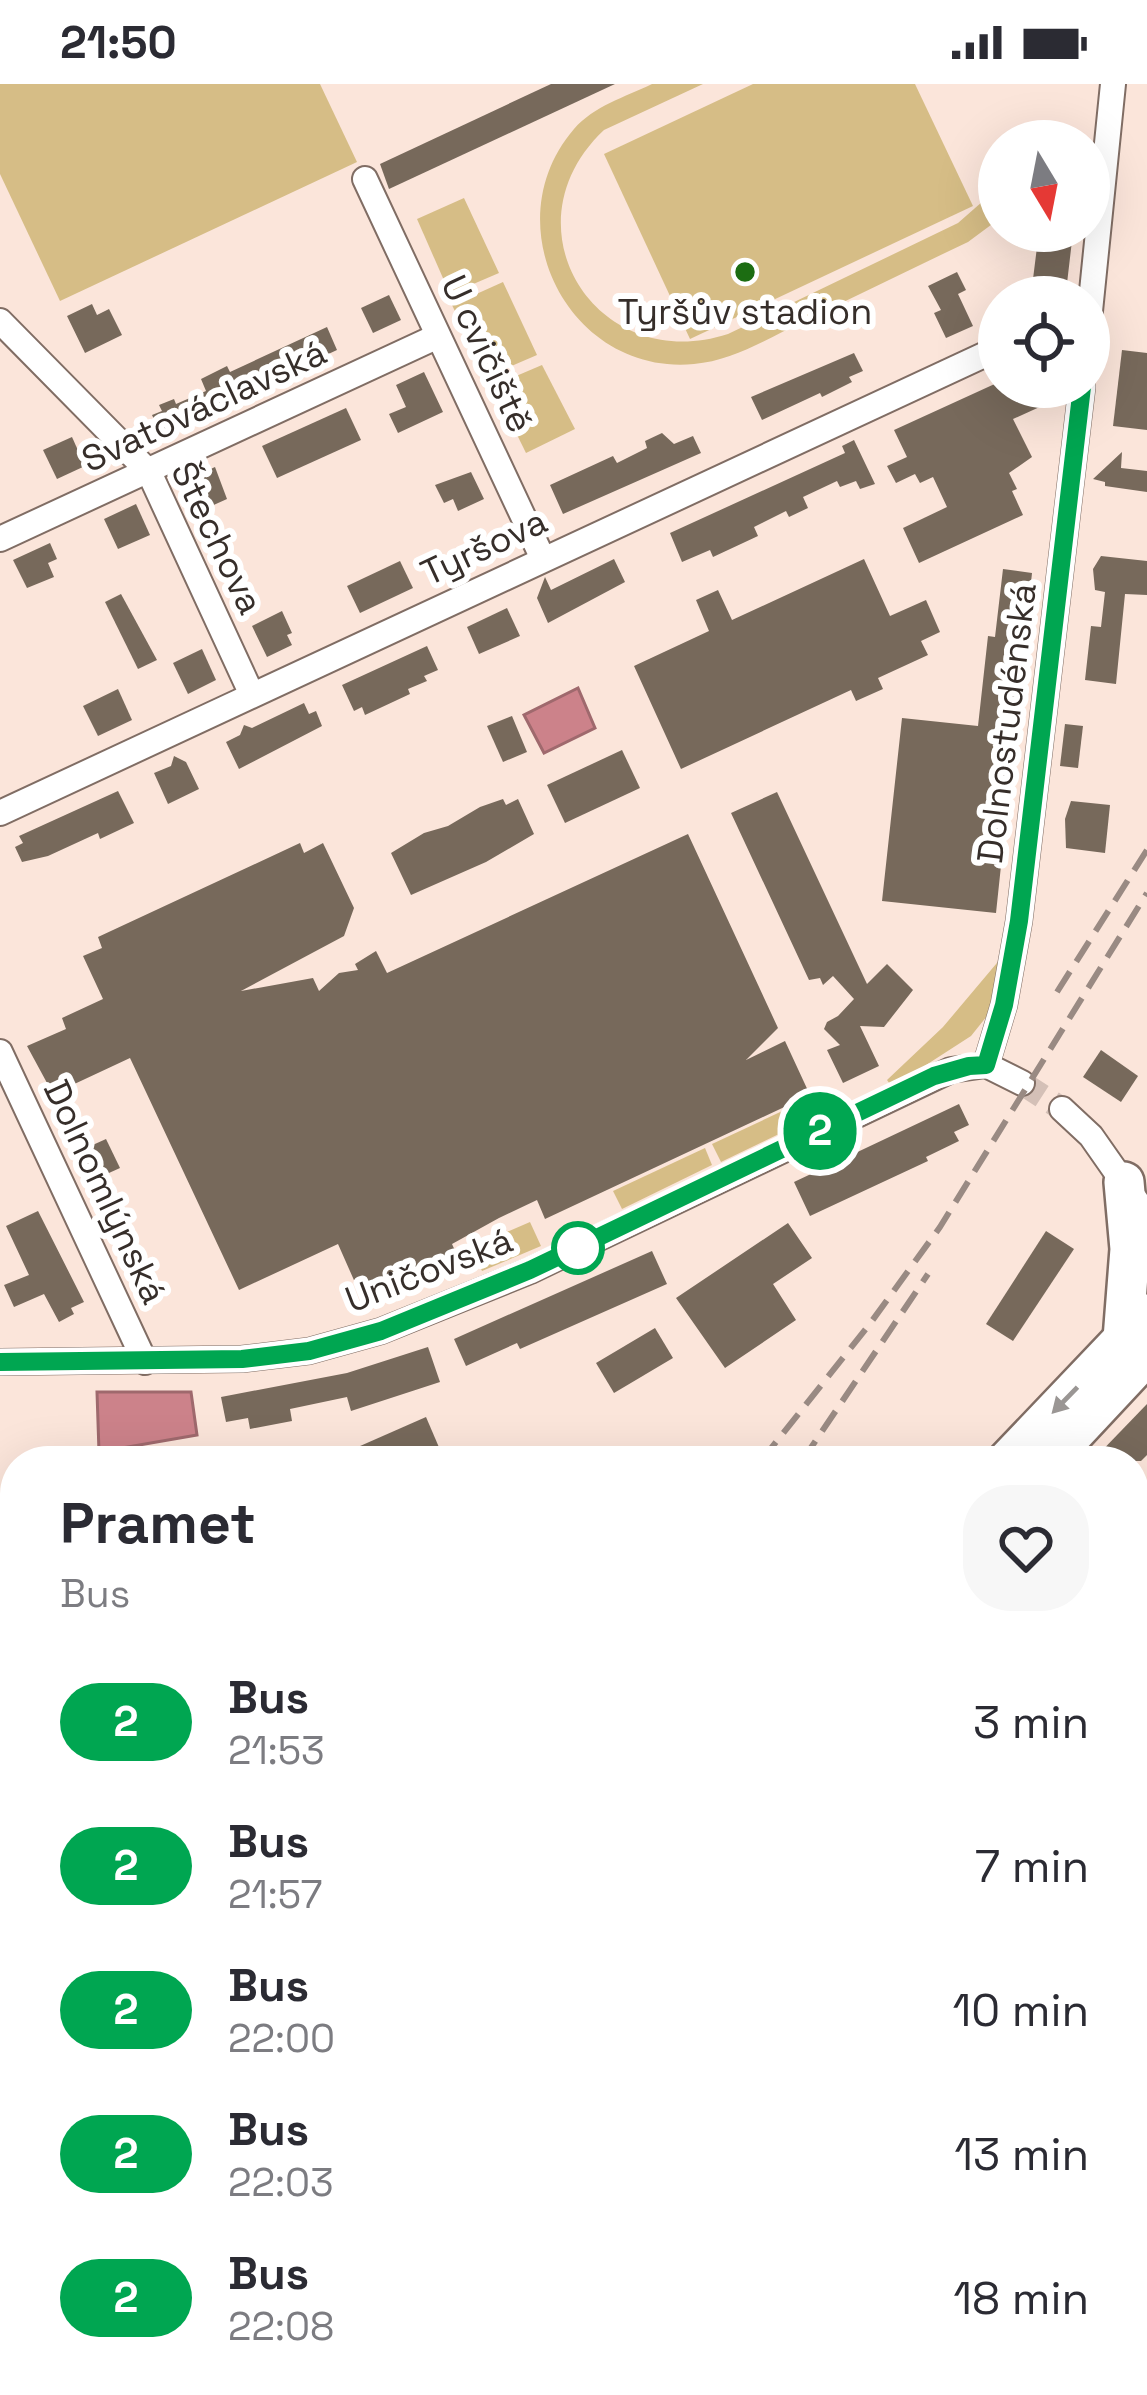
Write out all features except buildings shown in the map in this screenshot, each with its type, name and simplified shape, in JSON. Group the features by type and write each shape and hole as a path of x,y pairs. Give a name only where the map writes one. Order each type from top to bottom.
{"main road":[{"path":"1060,1446 1136,1354 1130,1262 1136,1188"},
{"path":"1025,1446 1136,1354"}],"street":[{"path":"1093,276 1113,84"},
{"name":"U cvičiště","path":"365,179 543,559"},
{"name":"Štechova","path":"0,320 149,472 252,695"},
{"name":"Svatováclavská","path":"0,539 438,336"},
{"name":"Tyršova","path":"0,812 978,358"},
{"name":"Dolnostudénská","path":"986,1065 1004,1005 1019,921 1080,408"},
{"name":"Dolnomlýnská","path":"0,1052 145,1362"},
{"path":"986,1065 1022,1083"},
{"name":"Uničovská","path":"0,1362 226,1360 309,1351 399,1326 530,1270 934,1076 986,1065"},
{"path":"1062,1108 1136,1188 1147,1216"}],"shaded area":[{"path":"0,84 320,84 357,162 60,301 0,174"},
{"path":"652,84 703,84 604,130 575,168 562,208 564,248 578,284 604,314 639,334 681,342 728,334 958,223 978,205 978,235 737,354 694,364 650,361 611,346 579,320 556,287 543,248 541,207 550,167 574,129 600,108"},
{"name":"Tyršův stadion","path":"753,84 915,84 973,206 690,339 604,154"},
{"path":"464,198 499,273 450,294 417,219"},
{"path":"503,282 537,355 486,377 452,305"},
{"path":"542,365 575,429 526,453 493,386"},
{"path":"578,688 595,728 544,753 524,715"},
{"path":"1007,951 991,1011 971,1036 892,1087 887,1080 943,1027"},
{"path":"808,1099 816,1116 721,1162 712,1144"},
{"path":"705,1148 712,1165 622,1209 613,1191"},
{"path":"530,1222 541,1246 482,1271 472,1247"},
{"path":"97,1392 191,1392 197,1435 134,1446 99,1446"}],"tunnel":[{"path":"1022,1083 1062,1109"}],"railway":[{"path":"1057,992 1147,850"},
{"path":"773,1446 940,1227 1147,893"},
{"path":"812,1446 928,1274"}],"bus line":[{"name":"2","path":"0,1362 242,1359 309,1351 399,1326 530,1270 934,1076 986,1065 1004,1005 1019,921 1080,408"}],"place":[{"name":"Tyršův stadion","path":"745,272"}]}
